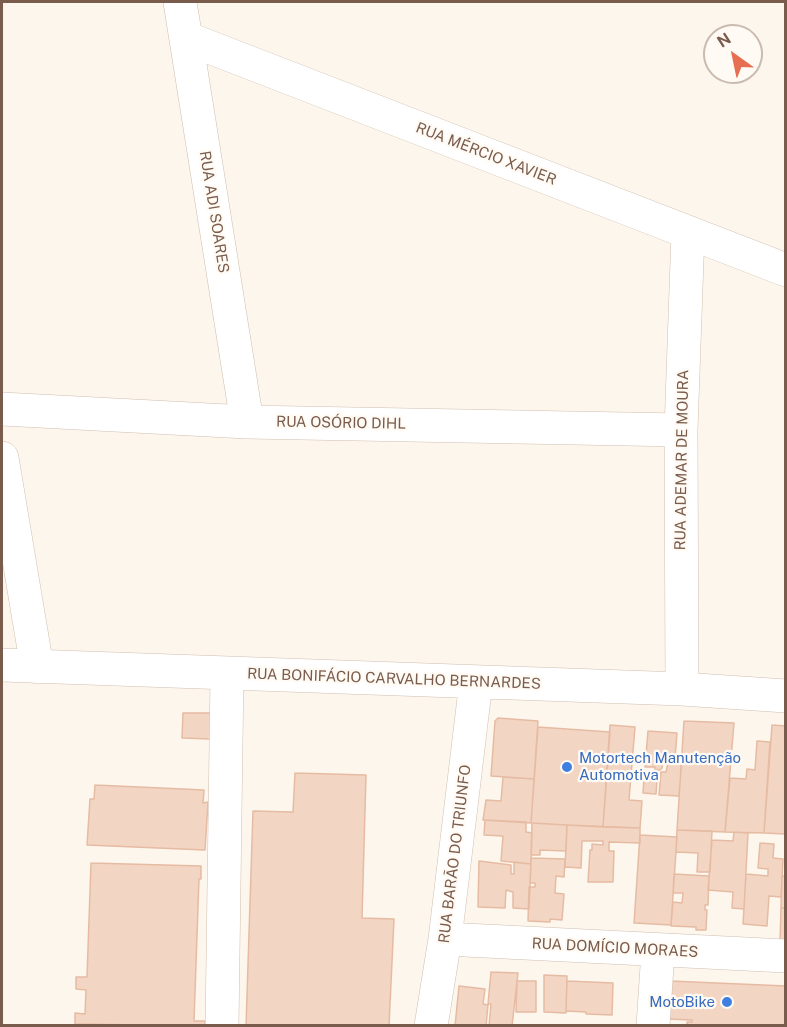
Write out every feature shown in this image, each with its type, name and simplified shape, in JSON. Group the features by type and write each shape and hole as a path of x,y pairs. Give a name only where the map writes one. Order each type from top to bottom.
{"street":[{"name":"RUA ADI SOARES","path":"180,2 247,422"},
{"name":"RUA MÉRCIO XAVIER","path":"186,38 786,270"},
{"name":"RUA ADEMAR DE MOURA","path":"682,689 681,430 688,231"},
{"name":"RUA OSÓRIO DIHL","path":"2,409 247,422 681,430"},
{"path":"2,458 37,667"},
{"name":"RUA BONIFÁCIO CARVALHO BERNARDES","path":"2,666 682,689 786,696"},
{"path":"222,1026 227,674"},
{"name":"RUA BARÃO DO TRIUNFO","path":"431,1026 445,939 476,682"},
{"name":"RUA DOMÍCIO MORAES","path":"445,939 786,956"},
{"path":"653,1026 658,951"}],"building":[{"path":"183,713 211,713 211,739 182,738"},
{"path":"498,718 538,721 534,779 491,776 495,721"},
{"path":"684,721 734,723 725,832 677,830"},
{"path":"610,725 635,727 629,800 642,801 640,828 603,827"},
{"path":"772,725 786,726 786,834 764,833"},
{"path":"538,727 610,732 603,827 531,823"},
{"path":"648,731 677,733 675,758 682,758 679,796 659,795 661,772 666,772 669,759 663,758 660,770 655,770 655,767 645,767"},
{"path":"757,741 770,742 764,833 725,832 730,778 746,779 747,769 755,770"},
{"path":"295,773 366,775 362,918 394,919 389,1026 246,1026 253,811 293,812"},
{"path":"503,777 534,779 531,823 483,820 486,800 501,801"},
{"path":"644,778 657,780 656,794 643,793"},
{"path":"95,785 204,790 203,803 208,802 205,850 87,845 90,799 94,799"},
{"path":"485,820 526,822 526,832 532,833 531,864 501,861 503,836 484,835"},
{"path":"532,823 567,825 566,851 540,850 540,855 531,855"},
{"path":"567,825 640,828 640,843 609,842 609,851 614,851 613,882 588,882 592,844 603,845 603,841 582,841 581,868 565,867"},
{"path":"677,830 712,831 710,872 697,872 698,853 676,852"},
{"path":"734,832 748,833 744,909 732,908 733,892 708,890 712,840 733,841"},
{"path":"640,835 677,837 671,925 634,923"},
{"path":"760,843 774,844 773,858 783,859 781,897 769,896 767,926 743,924 746,874 768,876 768,869 758,868"},
{"path":"531,858 565,859 564,877 556,876 555,893 564,894 562,920 528,921 529,887 535,887 535,883 530,883"},
{"path":"479,861 511,865 511,874 514,874 514,862 531,864 529,909 513,908 513,892 506,890 505,908 478,907"},
{"path":"91,863 201,866 194,1021 205,1021 205,1026 75,1024 75,1013 85,1014 86,990 76,989 76,977 87,977"},
{"path":"674,874 709,876 708,905 705,905 706,930 696,930 696,927 671,926 673,902 682,903 683,893 673,893"},
{"path":"782,876 786,876 786,908 781,908"},
{"path":"781,908 786,908 786,942 780,942"},
{"path":"491,972 518,973 512,1026 489,1026 491,1004 488,1004"},
{"path":"544,975 567,976 566,1013 544,1012"},
{"path":"517,981 536,981 536,1012 516,1012"},
{"path":"567,981 613,983 612,1015 566,1011"},
{"name":"MotoBike","path":"670,981 786,986 786,1026 687,1026 687,1022 692,1022 692,1020 668,1019"},
{"path":"459,986 485,989 483,1004 488,1005 486,1026 455,1026"}],"place":[{"name":"Motortech Manutenção Automotiva","path":"567,767"},
{"name":"MotoBike","path":"727,1002"}]}
